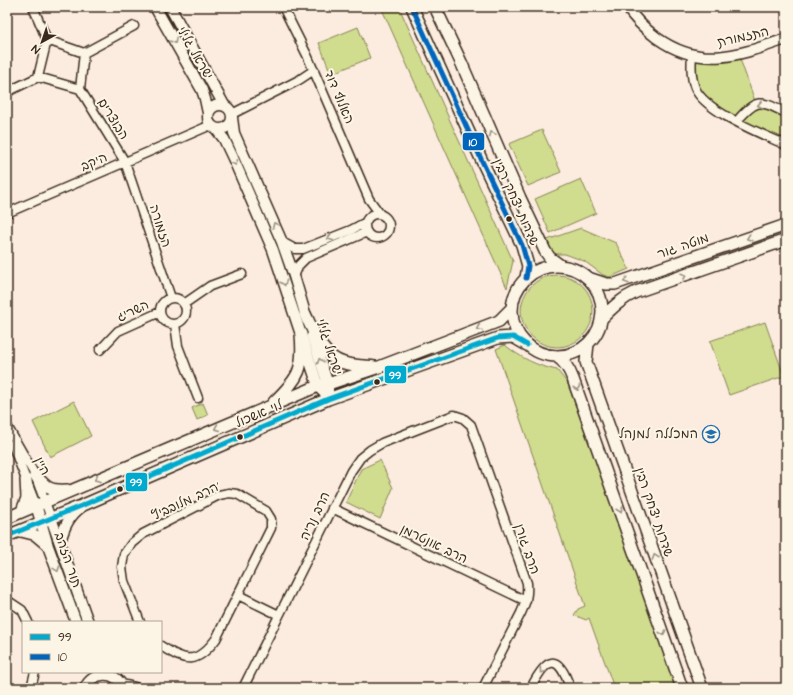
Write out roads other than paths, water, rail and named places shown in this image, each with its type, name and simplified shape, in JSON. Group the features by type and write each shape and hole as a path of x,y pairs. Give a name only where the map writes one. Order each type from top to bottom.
{"main road":[{"name":"שדרות יצחק רבין","path":"412,7 522,245 528,266 526,278"},
{"name":"שדרות יצחק רבין","path":"435,7 542,245 550,258 561,266"},
{"name":"מוטה גור","path":"588,278 606,284 615,284 786,225"},
{"path":"601,319 616,304 636,292 786,240"},
{"path":"561,266 579,271 588,278 596,289 601,301 602,314 600,327 588,344 580,350 566,355 551,356 538,352 520,337 512,318 512,308 516,291 526,278 542,268 561,266"},
{"name":"לוי אשכול","path":"7,518 270,406 323,385 380,367 499,321 512,308"},
{"path":"305,314 320,343 327,353 335,360 353,365 380,367"},
{"path":"270,406 290,386 299,371 302,352 300,334"},
{"name":"לוי אשכול","path":"7,536 81,506 328,399 498,338 513,337 527,344"},
{"name":"שדרות יצחק רבין","path":"588,344 586,362 702,688"},
{"path":"556,356 566,365 573,379 682,688"},
{"path":"22,511 27,498 30,478 55,491 72,490"}],"street":[{"path":"33,7 47,40 38,77"},
{"name":"ישראל גלילי","path":"155,7 202,90 210,122 224,139 233,158 273,250 300,334 328,399"},
{"name":"ישראל גלילי","path":"170,7 229,112 234,133 282,242 305,314 323,385"},
{"name":"האלוף דוד","path":"283,7 314,70 369,199 380,214"},
{"name":"התזמורת","path":"627,7 640,24 650,32 676,49 692,55 714,57 739,53 786,39"},
{"path":"47,40 84,53 134,26"},
{"path":"7,92 38,77 80,90 84,53"},
{"path":"692,55 691,69 696,89 705,101 716,110 786,145"},
{"path":"229,112 299,80 314,70"},
{"name":"הבוצרים","path":"80,90 125,162"},
{"path":"737,121 747,110 759,103 766,103 786,113"},
{"path":"216,105 229,112 229,125 223,129 210,122 212,107 216,105"},
{"name":"היקב","path":"7,213 191,133 210,122"},
{"name":"הזמורה","path":"125,162 171,298"},
{"name":"האלוף דוד","path":"368,219 369,199"},
{"path":"282,242 295,249 303,248 351,230 376,213 384,215 389,222 386,234 376,238 372,237 365,229 368,219"},
{"path":"294,276 299,265 306,258 367,232"},
{"path":"184,304 210,286 242,274"},
{"path":"171,298 181,300 184,304 186,308 185,317 183,320 175,324 170,324 165,322 161,317 160,312 163,303 171,298"},
{"name":"השריג","path":"100,350 118,331 160,312"},
{"path":"175,324 178,346 198,398"},
{"name":"הרב נריה","path":"243,688 332,508 351,471 360,458 382,443 454,415 463,418"},
{"name":"הרב גורן","path":"463,418 471,425 527,583 528,592 526,601 483,688"},
{"name":"היין","path":"7,426 40,503"},
{"name":"היין","path":"7,430 30,478"},
{"name":"הרב מלובביץ'","path":"140,621 124,581 122,568 124,554 132,543 143,534 220,495 229,493 238,494 266,511 271,519 271,528 216,639 208,650 199,657 189,659 162,647"},
{"name":"תור הזהב","path":"40,503 46,520 60,542 88,621"},
{"path":"60,542 63,530 68,520 81,506"},
{"name":"הרב אונטרמן","path":"332,508 526,601"},
{"name":"תור הזהב","path":"46,520 48,546 76,621"},
{"path":"19,531 35,535 48,546"},
{"path":"238,595 279,615"},
{"path":"7,600 11,601 22,610 28,621"},
{"path":"531,688 542,669 548,663 554,663 562,667 566,673 570,688"},
{"path":"31,688 36,673"},
{"path":"86,688 92,675 98,676 108,673 116,678 122,686 135,688"}],"place":[{"name":"המכללה למנהל","path":"711,434"}]}
